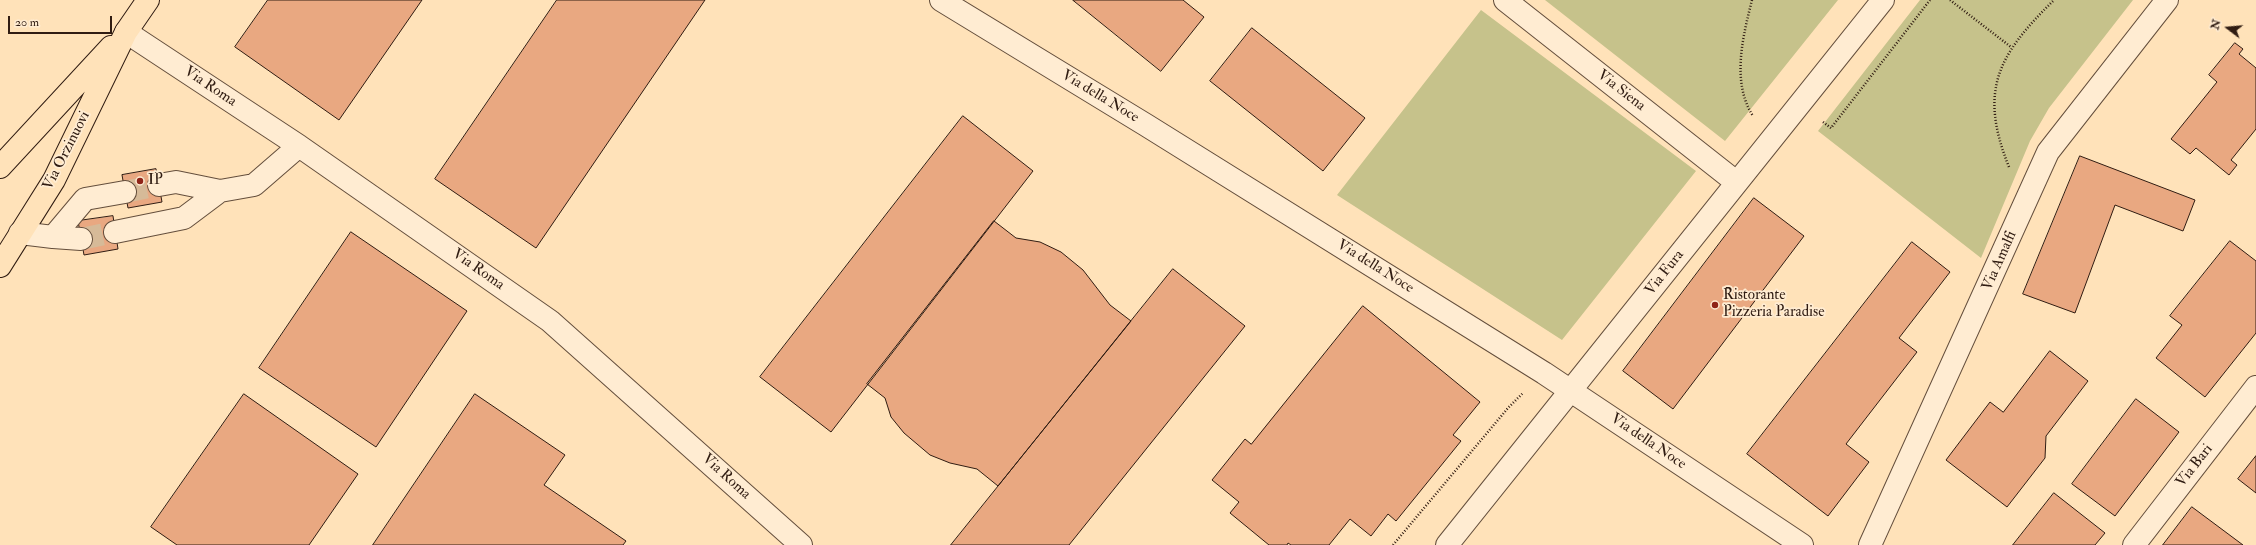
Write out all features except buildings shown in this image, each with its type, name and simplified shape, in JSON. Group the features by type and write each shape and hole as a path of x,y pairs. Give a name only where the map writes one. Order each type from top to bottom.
{"main road":[{"name":"Via Orzinuovi","path":"0,167 126,32 148,0"},
{"name":"Via Orzinuovi","path":"0,266 54,180 126,32"}],"street":[{"name":"Via della Noce","path":"941,0 1140,121 1544,373 1802,545"},
{"name":"Via Siena","path":"1505,0 1736,182"},
{"name":"Via Fura","path":"1447,545 1882,0"},
{"name":"Via Amalfi","path":"1870,545 2048,152 2167,0"},
{"name":"Via Roma","path":"126,32 299,146 550,320 800,545"},
{"path":"159,185 176,182 220,190 254,184 299,146"},
{"path":"115,232 184,218 220,190"},
{"path":"54,237 85,199 125,192"},
{"path":"20,233 81,239"},
{"name":"Via Bari","path":"2134,545 2256,387"}],"path":[{"path":"1752,0 1741,50 1741,77 1744,97 1754,118"},
{"path":"1798,105 1831,128 1930,0"},
{"path":"1950,0 2011,47"},
{"path":"2010,170 1999,143 1994,116 1996,92 2001,70 2011,47 2027,27 2054,0"},
{"path":"1393,545 1508,408 1544,373"}],"shaded area":[{"path":"1545,0 1838,0 1725,141"},
{"path":"1920,0 2133,0 2049,108 2030,141 1981,258 1818,131"},
{"path":"1481,10 1696,171 1562,340 1337,195"}],"tunnel":[{"path":"125,192 159,185"},
{"path":"81,239 115,232"}],"place":[{"name":"IP","path":"140,181"},
{"name":"Ristorante Pizzeria Paradise","path":"1715,305"}]}
